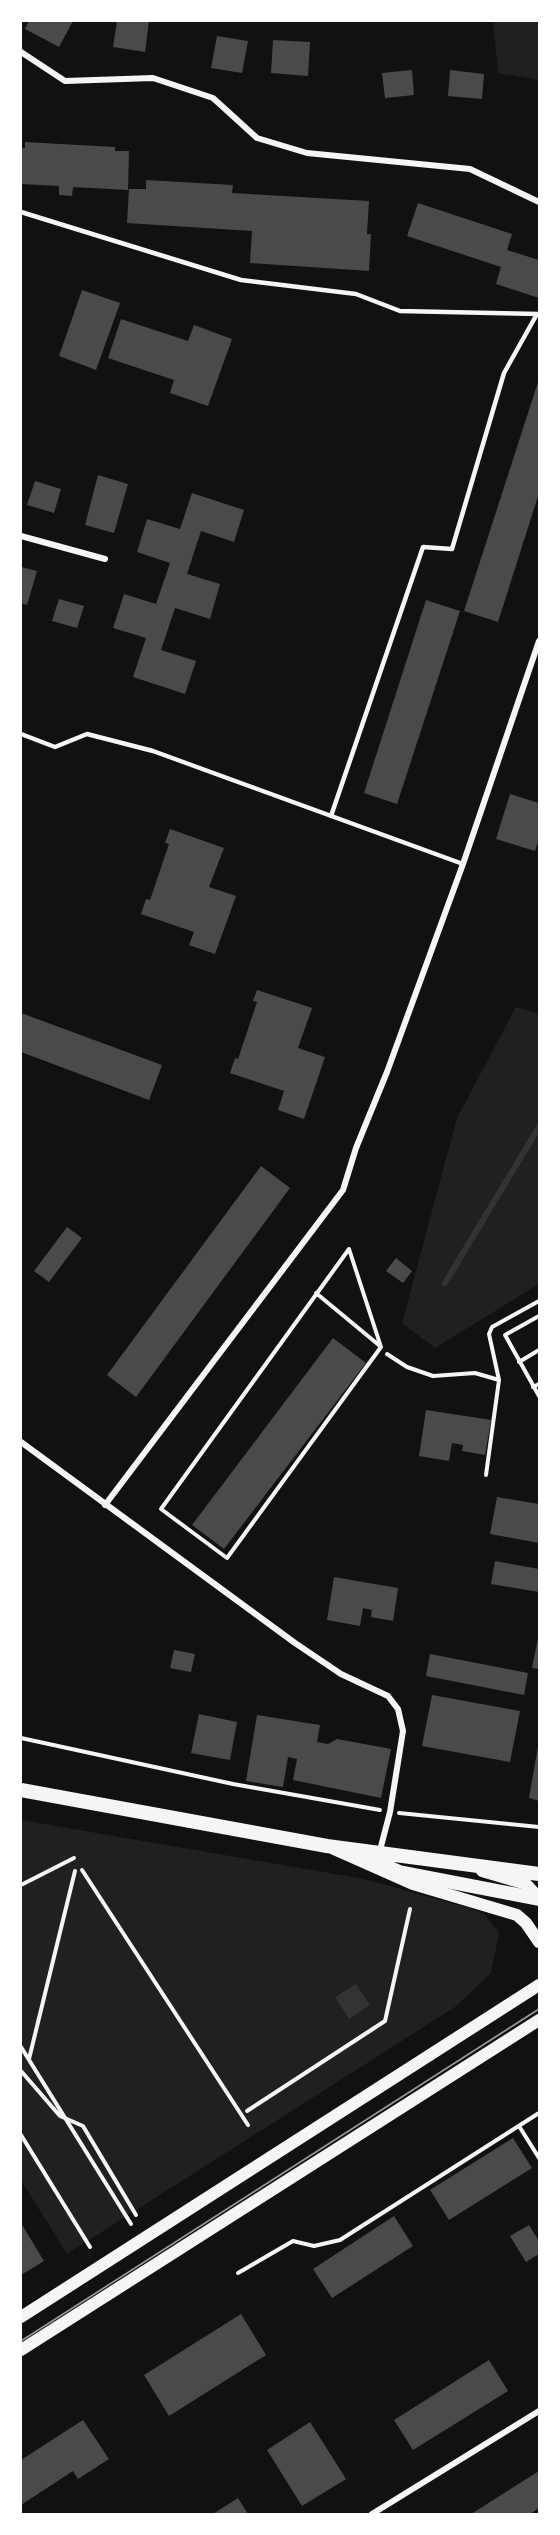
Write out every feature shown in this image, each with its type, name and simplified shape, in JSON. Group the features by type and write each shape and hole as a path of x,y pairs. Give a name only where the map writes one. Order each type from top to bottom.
{"main road":[{"path":"21,1790 345,1849 539,1874"},
{"path":"327,1846 413,1884 517,1915 526,1923 539,1942"},
{"path":"345,1849 399,1872 539,1899"},
{"path":"468,1866 526,1884 539,1899"},
{"path":"517,1999 539,1976"},
{"path":"21,2317 539,1985"},
{"path":"21,2350 539,2020"}],"street":[{"path":"21,52 65,81 153,78 213,98 257,138 307,153 471,169 539,202"},
{"path":"21,536 105,559"},
{"path":"105,1505 343,1190 356,1148 387,1072 462,864 539,641"},
{"path":"21,1442 341,1674 388,1696 398,1709 403,1731 390,1812 379,1854"},
{"path":"372,2514 539,2411"}],"lane":[{"path":"21,212 241,279 356,294 400,311 538,314 504,373 452,549 423,547 331,816"},
{"path":"21,734 55,747 87,734 153,752 462,864"}],"path":[{"path":"349,1250 381,1347 227,1558 161,1509 349,1250"},
{"path":"316,1293 381,1347"},
{"path":"486,1475 499,1380 489,1334 492,1327 539,1300"},
{"path":"539,1316 505,1335 539,1396"},
{"path":"519,1362 539,1350"},
{"path":"387,1354 407,1367 433,1376 474,1373 499,1380"},
{"path":"533,1387 539,1383"},
{"path":"21,1738 233,1784 390,1812 539,1827"},
{"path":"21,1885 74,1858"},
{"path":"82,1870 248,2125"},
{"path":"29,2059 75,1871"},
{"path":"247,2111 385,2021 410,1909"},
{"path":"21,2047 131,2224"},
{"path":"21,2071 60,2116 83,2126 136,2215"},
{"path":"238,2272 293,2241 314,2246 340,2240 539,2113"},
{"path":"519,2126 539,2158"},
{"path":"21,2135 90,2247"}],"shaded area":[{"path":"493,21 539,21 539,80 498,73"},
{"path":"516,1007 537,1013 539,1011 539,1284 435,1348 402,1323 457,1118"},
{"path":"21,1820 364,1879 470,1908 485,1915 499,1933 491,1973 455,2007 67,2254 21,2180"},
{"path":"356,1984 370,2005 349,2019 335,1997"}],"building":[{"path":"29,21 73,21 59,47 25,29"},
{"path":"117,21 149,21 145,52 113,47"},
{"path":"217,36 248,41 242,73 211,68"},
{"path":"273,40 310,42 308,76 271,73"},
{"path":"412,70 414,95 385,98 382,73"},
{"path":"450,70 484,74 482,99 448,96"},
{"path":"25,142 115,147 115,151 129,151 128,190 73,187 72,196 59,195 59,186 21,184 21,148 25,148"},
{"path":"146,180 233,185 232,193 369,201 367,234 371,234 369,271 250,263 252,231 127,223 129,189 146,189"},
{"path":"418,203 512,234 507,250 539,260 539,298 496,284 501,267 407,236"},
{"path":"82,290 120,303 96,370 59,356"},
{"path":"121,319 188,341 194,325 232,339 208,406 170,393 174,380 108,358"},
{"path":"539,379 539,493 498,622 464,611"},
{"path":"98,475 128,484 114,533 85,525"},
{"path":"35,481 61,489 54,513 27,505"},
{"path":"192,493 244,510 234,542 201,531 187,574 220,584 210,619 175,608 161,650 196,661 185,694 133,677 146,638 113,628 124,594 156,604 170,563 137,552 147,519 180,529"},
{"path":"21,567 37,571 27,605 21,603"},
{"path":"59,599 84,606 77,628 52,621"},
{"path":"426,600 460,611 397,804 364,793"},
{"path":"510,794 539,803 539,839 535,851 496,839"},
{"path":"170,829 224,848 209,887 236,896 215,954 189,945 194,932 141,914 146,899 150,900 169,844 165,843"},
{"path":"257,990 312,1008 298,1048 325,1057 304,1119 278,1110 284,1091 230,1073 235,1058 238,1059 257,1002 253,1001"},
{"path":"21,1013 162,1065 149,1100 21,1052"},
{"path":"261,1166 290,1188 136,1397 107,1375"},
{"path":"67,1227 82,1238 49,1282 34,1271"},
{"path":"396,1258 412,1271 403,1283 386,1271"},
{"path":"333,1338 366,1363 224,1549 192,1525"},
{"path":"426,1410 491,1420 485,1455 462,1451 463,1445 452,1443 449,1461 419,1456"},
{"path":"497,1497 539,1504 539,1543 490,1534"},
{"path":"495,1561 539,1569 539,1592 491,1584"},
{"path":"334,1577 398,1588 393,1621 371,1617 372,1610 363,1608 360,1626 327,1620"},
{"path":"539,1638 539,1669 532,1668"},
{"path":"174,1650 195,1654 191,1672 170,1668"},
{"path":"430,1654 528,1673 524,1695 426,1676"},
{"path":"432,1695 520,1711 510,1762 422,1746"},
{"path":"199,1714 237,1722 230,1760 191,1753"},
{"path":"257,1715 320,1725 317,1742 328,1744 337,1739 391,1749 381,1798 293,1780 297,1759 288,1757 283,1787 246,1781"},
{"path":"539,1746 539,1801 529,1798"},
{"path":"513,2138 532,2168 449,2220 430,2190"},
{"path":"394,2216 413,2246 332,2298 313,2269"},
{"path":"21,2223 44,2261 21,2275"},
{"path":"529,2225 539,2241 539,2254 526,2262 510,2236"},
{"path":"241,2314 266,2355 169,2416 144,2375"},
{"path":"489,2360 508,2391 413,2450 394,2420"},
{"path":"83,2420 109,2459 78,2479 73,2471 21,2505 21,2460"},
{"path":"310,2422 346,2479 302,2506 267,2450"},
{"path":"539,2471 539,2508 530,2514 471,2514"},
{"path":"238,2498 248,2514 213,2514"}],"waterway":[{"path":"445,1283 539,1127"}],"tram line":[{"path":"21,2341 539,2009"}]}
